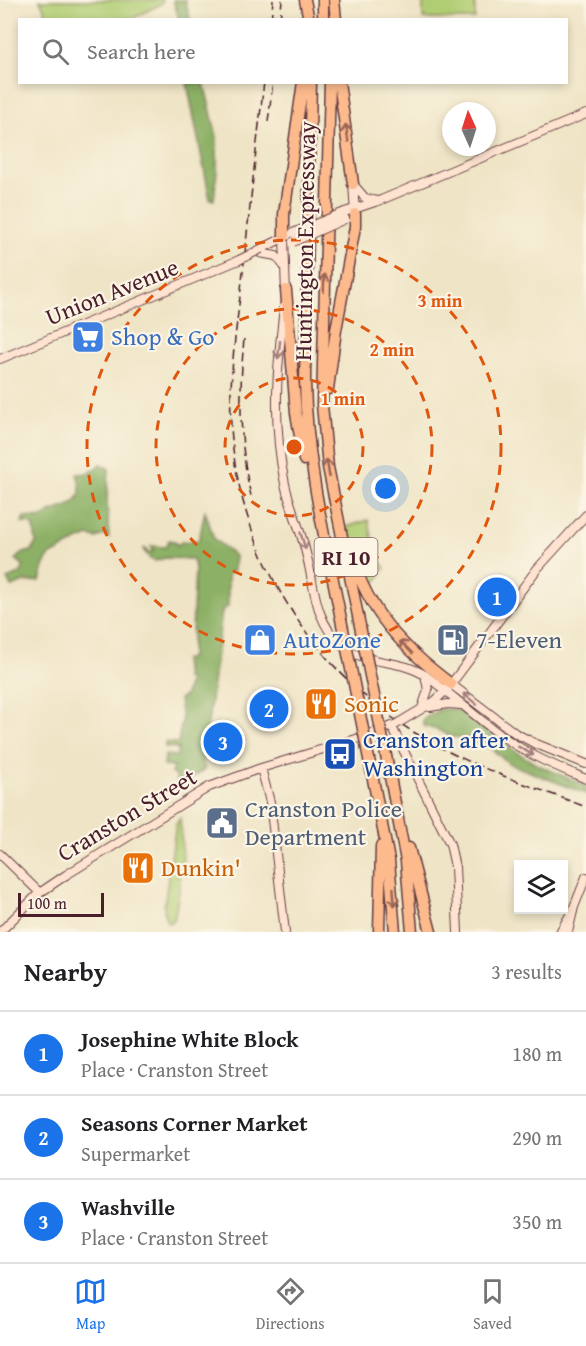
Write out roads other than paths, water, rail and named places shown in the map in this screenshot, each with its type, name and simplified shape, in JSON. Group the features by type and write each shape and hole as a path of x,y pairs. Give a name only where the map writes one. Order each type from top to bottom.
{"highway":[{"path":"305,0 310,18"},
{"path":"310,18 312,0"},
{"path":"323,0 323,18"},
{"path":"331,18 333,0"},
{"path":"333,0 336,18"},
{"path":"288,239 284,214 303,84"},
{"name":"Huntington Expressway","path":"311,84 305,401 310,463 392,880 395,932"},
{"path":"324,84 328,133"},
{"name":"Huntington Expressway","path":"330,84 322,363 325,447 400,825 409,884 412,932"},
{"path":"339,84 353,184"},
{"path":"325,447 328,386 355,227 350,213"},
{"path":"286,290 298,431 330,565"},
{"path":"332,488 356,569 371,603 406,648 448,688"},
{"path":"373,777 381,849 379,932"},
{"path":"400,825 413,857 431,932"}],"main road":[{"name":"Union Avenue","path":"0,359 586,114"},
{"path":"353,184 364,198 381,200"},
{"path":"350,213 353,184"},
{"path":"288,239 286,290 276,386 278,436 287,492 306,550 318,611 330,632 350,651 368,658 405,666 424,675 448,688 515,733 539,746 586,764"},
{"path":"260,251 277,256 285,271"},
{"name":"Cranston Street","path":"0,932 40,893 83,863 208,787 393,726 421,710 448,688 537,568 586,514"},
{"path":"421,710 428,690 424,675"},
{"path":"448,688 465,707 516,746 586,779"},
{"path":"421,710 448,704 465,707"},
{"path":"393,726 450,844 455,867 458,932"},
{"path":"261,768 270,802 285,932"},
{"path":"0,855 40,893"},
{"path":"560,932 574,907 586,877"},
{"path":"568,932 574,907"}],"railway":[{"path":"271,18 273,0"},
{"path":"280,18 282,0"},
{"path":"264,84 234,353 231,426 237,472 248,517 264,561 286,602 312,640 343,675 377,706 435,745 499,774 586,807"},
{"path":"268,122 273,84"},
{"path":"244,339 241,420 252,500"}],"place":[{"name":"Shop & Go","path":"88,337"},
{"name":"Josephine White Block","path":"497,597"},
{"name":"AutoZone","path":"260,640"},
{"name":"7-Eleven","path":"453,640"},
{"name":"Sonic","path":"321,704"},
{"name":"Seasons Corner Market","path":"269,709"},
{"name":"Washville","path":"223,742"},
{"name":"Cranston after Washington","path":"340,754"},
{"name":"Cranston Police Department","path":"222,823"},
{"name":"Dunkin'","path":"138,868"}]}
